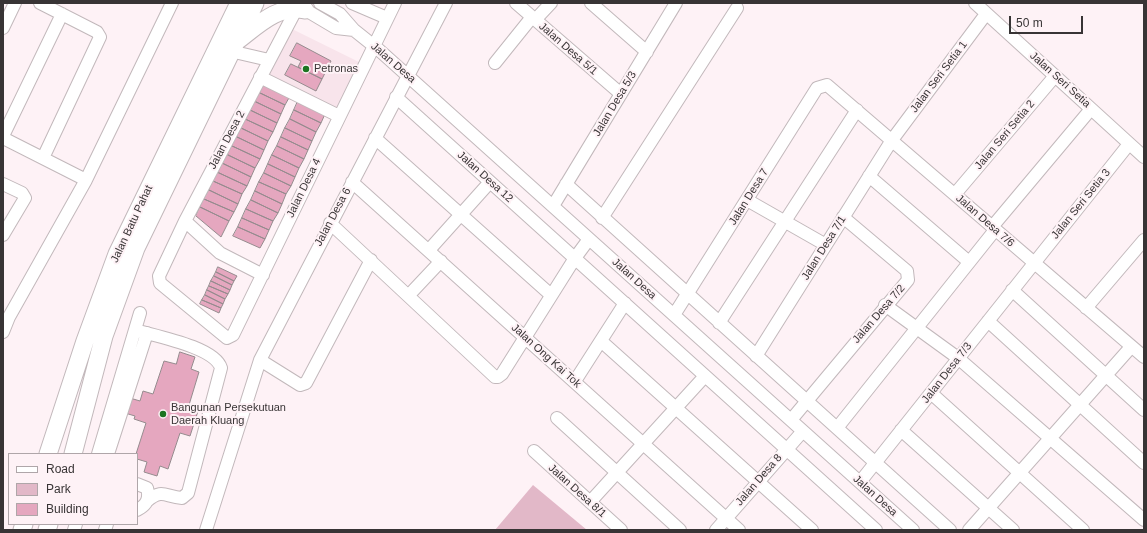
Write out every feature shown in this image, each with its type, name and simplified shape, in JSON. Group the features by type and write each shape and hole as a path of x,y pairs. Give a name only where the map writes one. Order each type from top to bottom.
{"highway":[{"name":"Jalan Batu Pahat","path":"49,452 85,341 117,254 239,3"},
{"name":"Jalan Batu Pahat","path":"73,453 104,336 136,248 232,47 255,3"},
{"path":"232,47 268,18 278,13 304,6"}],"street":[{"path":"3,28 15,3"},
{"path":"40,3 97,32 100,37 43,158"},
{"path":"3,332 9,317 86,180 172,3"},
{"path":"352,3 387,18"},
{"name":"Jalan Desa 4","path":"235,331 339,116 376,48 387,18 395,3"},
{"name":"Jalan Desa 6","path":"206,530 260,360 396,97 404,72 446,3"},
{"name":"Jalan Desa 5/1","path":"516,3 621,94"},
{"path":"495,63 534,18 550,3"},
{"path":"591,3 647,52"},
{"name":"Jalan Seri Setia","path":"975,3 1144,158"},
{"name":"Jalan Desa 5/3","path":"552,206 647,52 672,5"},
{"name":"Jalan Desa","path":"304,6 336,28 354,30 404,72 913,530"},
{"name":"Jalan Desa 2","path":"235,331 230,337 224,337 160,283 158,278 185,221 269,60 304,6"},
{"path":"602,218 737,8"},
{"path":"62,14 3,137 86,180"},
{"name":"Jalan Seri Setia 1","path":"892,140 986,14"},
{"path":"232,47 269,60"},
{"name":"Jalan Seri Setia 2","path":"954,194 1055,76"},
{"path":"260,77 339,116"},
{"name":"Jalan Desa 7/6","path":"827,85 1144,357"},
{"name":"Jalan Desa 7","path":"674,315 817,88 827,85"},
{"name":"Jalan Desa 12","path":"396,97 575,258"},
{"path":"837,428 969,262 994,228 1091,108"},
{"path":"719,323 786,222 857,110"},
{"path":"375,138 551,295"},
{"name":"Jalan Desa 7/1","path":"756,356 892,140"},
{"name":"Jalan Seri Setia 3","path":"1034,263 1129,144"},
{"path":"869,176 969,262"},
{"name":"Jalan Ong Kai Tok","path":"352,182 739,530"},
{"path":"429,250 490,182"},
{"path":"3,184 22,193 25,198 3,235"},
{"path":"566,184 950,530"},
{"path":"747,200 826,245"},
{"name":"Jalan Desa 7/2","path":"790,420 908,280 907,271 843,217"},
{"path":"185,221 220,253 263,275"},
{"path":"330,223 409,295 495,377 502,374 551,295 589,239"},
{"path":"1086,308 1144,240"},
{"path":"575,258 875,530"},
{"path":"260,360 300,385 306,383 371,260"},
{"path":"409,295 441,261"},
{"name":"Jalan Desa 7/3","path":"860,482 1034,263"},
{"path":"1012,290 1144,410"},
{"path":"574,382 625,303"},
{"path":"885,306 958,358 1049,439 1144,520"},
{"path":"108,453 141,332 140,313"},
{"path":"988,321 1144,463"},
{"path":"98,453 141,332"},
{"path":"138,509 157,494 168,494 182,498 188,493 221,368 220,364 210,356 195,348 141,332"},
{"path":"601,340 812,530"},
{"path":"969,530 1105,374 1131,347"},
{"path":"590,502 705,376"},
{"path":"931,393 1083,530"},
{"path":"557,418 680,530"},
{"path":"901,430 1013,530"},
{"name":"Jalan Desa 8","path":"716,530 803,431"},
{"name":"Jalan Desa 8/1","path":"534,451 621,530"},
{"path":"138,484 147,488 149,496 148,501"}],"shaded area":[{"path":"290,28 361,63 337,111 265,75"}],"green space":[{"path":"533,485 587,530 495,530"}],"building":[{"path":"297,43 331,61 322,79 298,67 301,61 290,56"},
{"path":"291,64 322,79 316,91 285,75"},
{"path":"260,82 290,96 285,105 256,91"},
{"path":"256,91 285,105 281,114 252,100"},
{"path":"252,100 281,114 277,123 248,109"},
{"path":"298,101 325,114 321,123 294,110"},
{"path":"248,109 277,123 273,132 243,118"},
{"path":"294,110 321,123 316,132 290,119"},
{"path":"243,118 273,132 268,141 239,127"},
{"path":"290,119 316,132 312,141 285,128"},
{"path":"239,127 268,141 264,150 235,136"},
{"path":"285,128 312,141 308,150 281,137"},
{"path":"235,136 264,150 260,159 230,145"},
{"path":"281,137 308,150 304,159 277,146"},
{"path":"230,145 260,159 255,168 226,154"},
{"path":"277,146 304,159 299,168 272,155"},
{"path":"226,154 255,168 251,177 222,163"},
{"path":"272,155 299,168 295,177 268,164"},
{"path":"222,163 251,177 247,186 217,172"},
{"path":"268,164 295,177 291,186 264,173"},
{"path":"217,172 247,186 242,194 213,181"},
{"path":"264,173 291,186 286,194 259,182"},
{"path":"213,181 242,194 238,204 209,190"},
{"path":"259,182 286,194 282,204 255,191"},
{"path":"209,190 238,204 234,212 204,199"},
{"path":"255,191 282,204 278,213 251,200"},
{"path":"204,199 234,212 229,221 200,207"},
{"path":"251,200 278,213 273,221 246,209"},
{"path":"200,207 229,221 221,237 196,216"},
{"path":"246,209 273,221 269,230 242,218"},
{"path":"242,218 269,230 265,239 238,227"},
{"path":"238,227 265,239 260,248 233,236"},
{"path":"218,267 237,276 234,281 216,272"},
{"path":"216,272 234,281 232,285 214,276"},
{"path":"214,276 232,285 230,290 211,281"},
{"path":"211,281 230,290 228,294 209,286"},
{"path":"209,286 228,294 225,299 207,290"},
{"path":"207,290 225,299 223,304 205,295"},
{"path":"205,295 223,304 221,308 202,300"},
{"path":"202,300 221,308 219,313 200,304"},
{"name":"Bangunan Persekutuan Daerah Kluang","path":"180,352 195,357 191,369 199,372 189,405 199,408 190,436 180,433 168,469 160,466 157,476 144,472 147,462 138,459 138,453 136,453 146,423 134,419 135,416 125,413 130,398 140,401 143,391 153,394 164,361 176,364"}],"place":[{"name":"Petronas","path":"306,69"},
{"name":"Bangunan Persekutuan Daerah Kluang","path":"163,414"}]}
